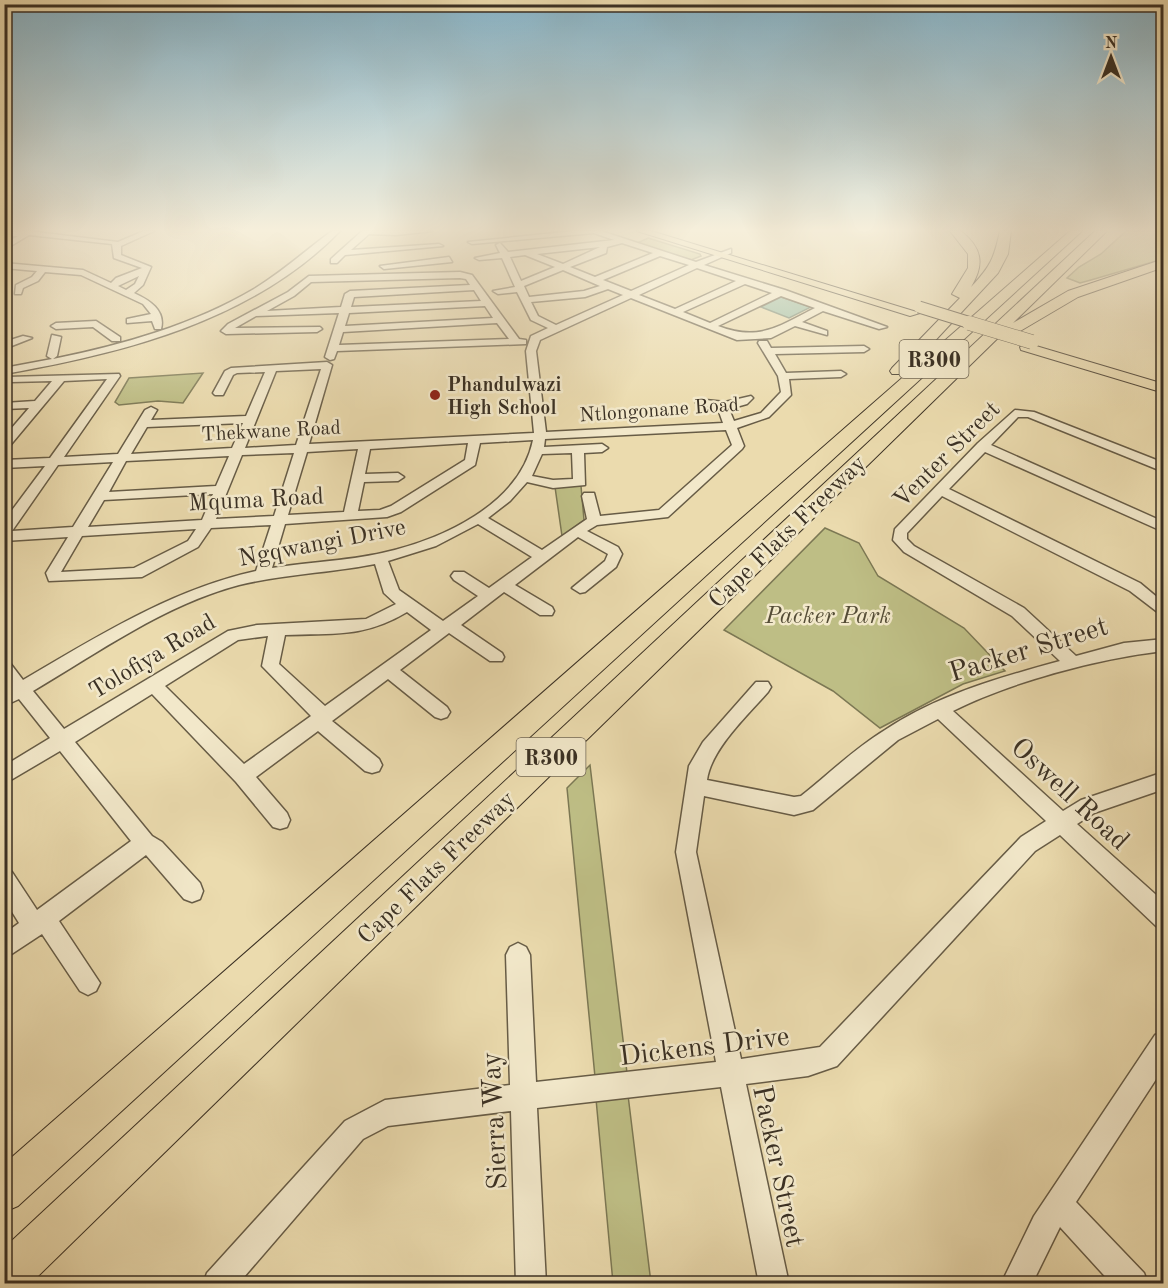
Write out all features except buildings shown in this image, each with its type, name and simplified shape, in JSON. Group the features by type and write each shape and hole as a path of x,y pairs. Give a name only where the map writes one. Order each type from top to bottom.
{"highway":[{"path":"938,330 961,291"},
{"path":"790,486 812,459 974,291"},
{"name":"Cape Flats Freeway","path":"4,1192 1009,291"},
{"name":"Cape Flats Freeway","path":"4,1278 1038,291"},
{"path":"903,420 943,390 991,346 1025,321 1083,291"}],"main road":[{"path":"852,291 1164,389"},
{"path":"1029,345 1164,381"}],"street":[{"path":"119,291 150,305 158,322"},
{"path":"126,294 130,291"},
{"path":"4,371 93,353 175,328 254,291"},
{"path":"293,291 231,326 226,332 317,329"},
{"path":"418,291 350,294 331,353 422,344 515,340 532,343"},
{"path":"479,291 515,340"},
{"path":"522,291 536,320 555,328"},
{"path":"526,300 593,291"},
{"path":"620,291 737,337 761,337 823,306"},
{"path":"602,448 578,449 539,443 532,343 535,338 555,328 639,291"},
{"path":"674,313 722,291"},
{"path":"381,309 384,292"},
{"path":"709,327 782,292 882,327"},
{"path":"296,330 310,303"},
{"path":"255,314 426,308 489,303"},
{"path":"422,344 426,308"},
{"path":"339,329 501,320"},
{"path":"130,321 173,324"},
{"path":"4,364 52,356 116,339 158,322"},
{"path":"794,322 823,333"},
{"path":"52,356 56,332 96,324 102,331 116,339"},
{"path":"4,346 27,338"},
{"path":"841,374 783,376 765,347 864,349"},
{"path":"219,393 231,371 327,365 263,574"},
{"path":"151,410 53,573 54,577 137,573 193,544 207,524 272,368"},
{"path":"4,380 113,375 114,379 4,534"},
{"name":"Ntlongonane Road","path":"539,443 732,426 756,420 776,406 787,393 783,376"},
{"path":"4,445 11,430 61,377"},
{"path":"700,401 706,404 722,405 741,403 747,398"},
{"path":"4,406 38,404"},
{"path":"243,776 577,531 594,521 663,514 737,448 738,444 732,426 722,405"},
{"name":"Venter Street","path":"1073,663 1018,612 903,544 900,532 1011,415 1024,413 1164,468"},
{"path":"143,424 250,418"},
{"name":"Thekwane Road","path":"4,464 475,439 539,443"},
{"name":"Mquma Road","path":"4,534 77,532 387,513 473,461 475,439"},
{"name":"Ngqwangi Drive","path":"4,699 181,601 263,574 380,558 420,547 479,519 506,498 524,478 539,443"},
{"path":"350,516 365,445"},
{"path":"982,446 1164,528"},
{"path":"524,478 552,483 578,483 582,478 578,449"},
{"path":"358,478 398,477"},
{"path":"99,496 221,490"},
{"path":"940,490 1135,586 1164,612"},
{"path":"588,496 594,521"},
{"path":"479,519 542,556"},
{"path":"577,531 613,550 615,554 611,564 580,588"},
{"path":"380,558 389,588 407,604 496,657"},
{"path":"459,576 489,596"},
{"path":"504,585 546,611"},
{"name":"Tolofiya Road","path":"4,776 234,635 367,625 380,621 407,604"},
{"path":"278,630 270,666 372,765"},
{"name":"Packer Street","path":"774,1284 687,861 687,838 696,786 794,806 806,804 891,735 979,690 1124,649 1164,645"},
{"path":"4,668 145,843 155,849 192,891"},
{"path":"388,670 441,712"},
{"path":"153,684 243,776 280,820"},
{"path":"696,786 699,766 704,756 762,687"},
{"name":"Oswell Road","path":"939,709 1164,918"},
{"name":"Dickens Drive","path":"218,1284 340,1144 369,1120 402,1109 730,1073 808,1063 828,1057 1028,844 1088,806 1164,780"},
{"path":"4,948 145,843"},
{"path":"4,879 88,983"},
{"name":"Sierra Way","path":"518,956 531,1284"},
{"path":"1016,1284 1044,1226 1164,1044"},
{"path":"1059,1204 1133,1284"}],"green space":[{"path":"203,373 183,403 158,401 119,405 115,402 129,378"},
{"path":"581,486 584,520 562,536 555,487"},
{"name":"Packer Park","path":"825,528 859,543 878,576 964,628 1005,671 963,684 880,728 833,691 724,630"},
{"path":"590,765 627,1073 595,1077 567,788"},
{"path":"628,1095 651,1283 613,1283 596,1099"}],"shaded area":[{"path":"781,297 811,307 789,318 761,307"}],"place":[{"name":"Phandulwazi High School","path":"435,395"}]}
